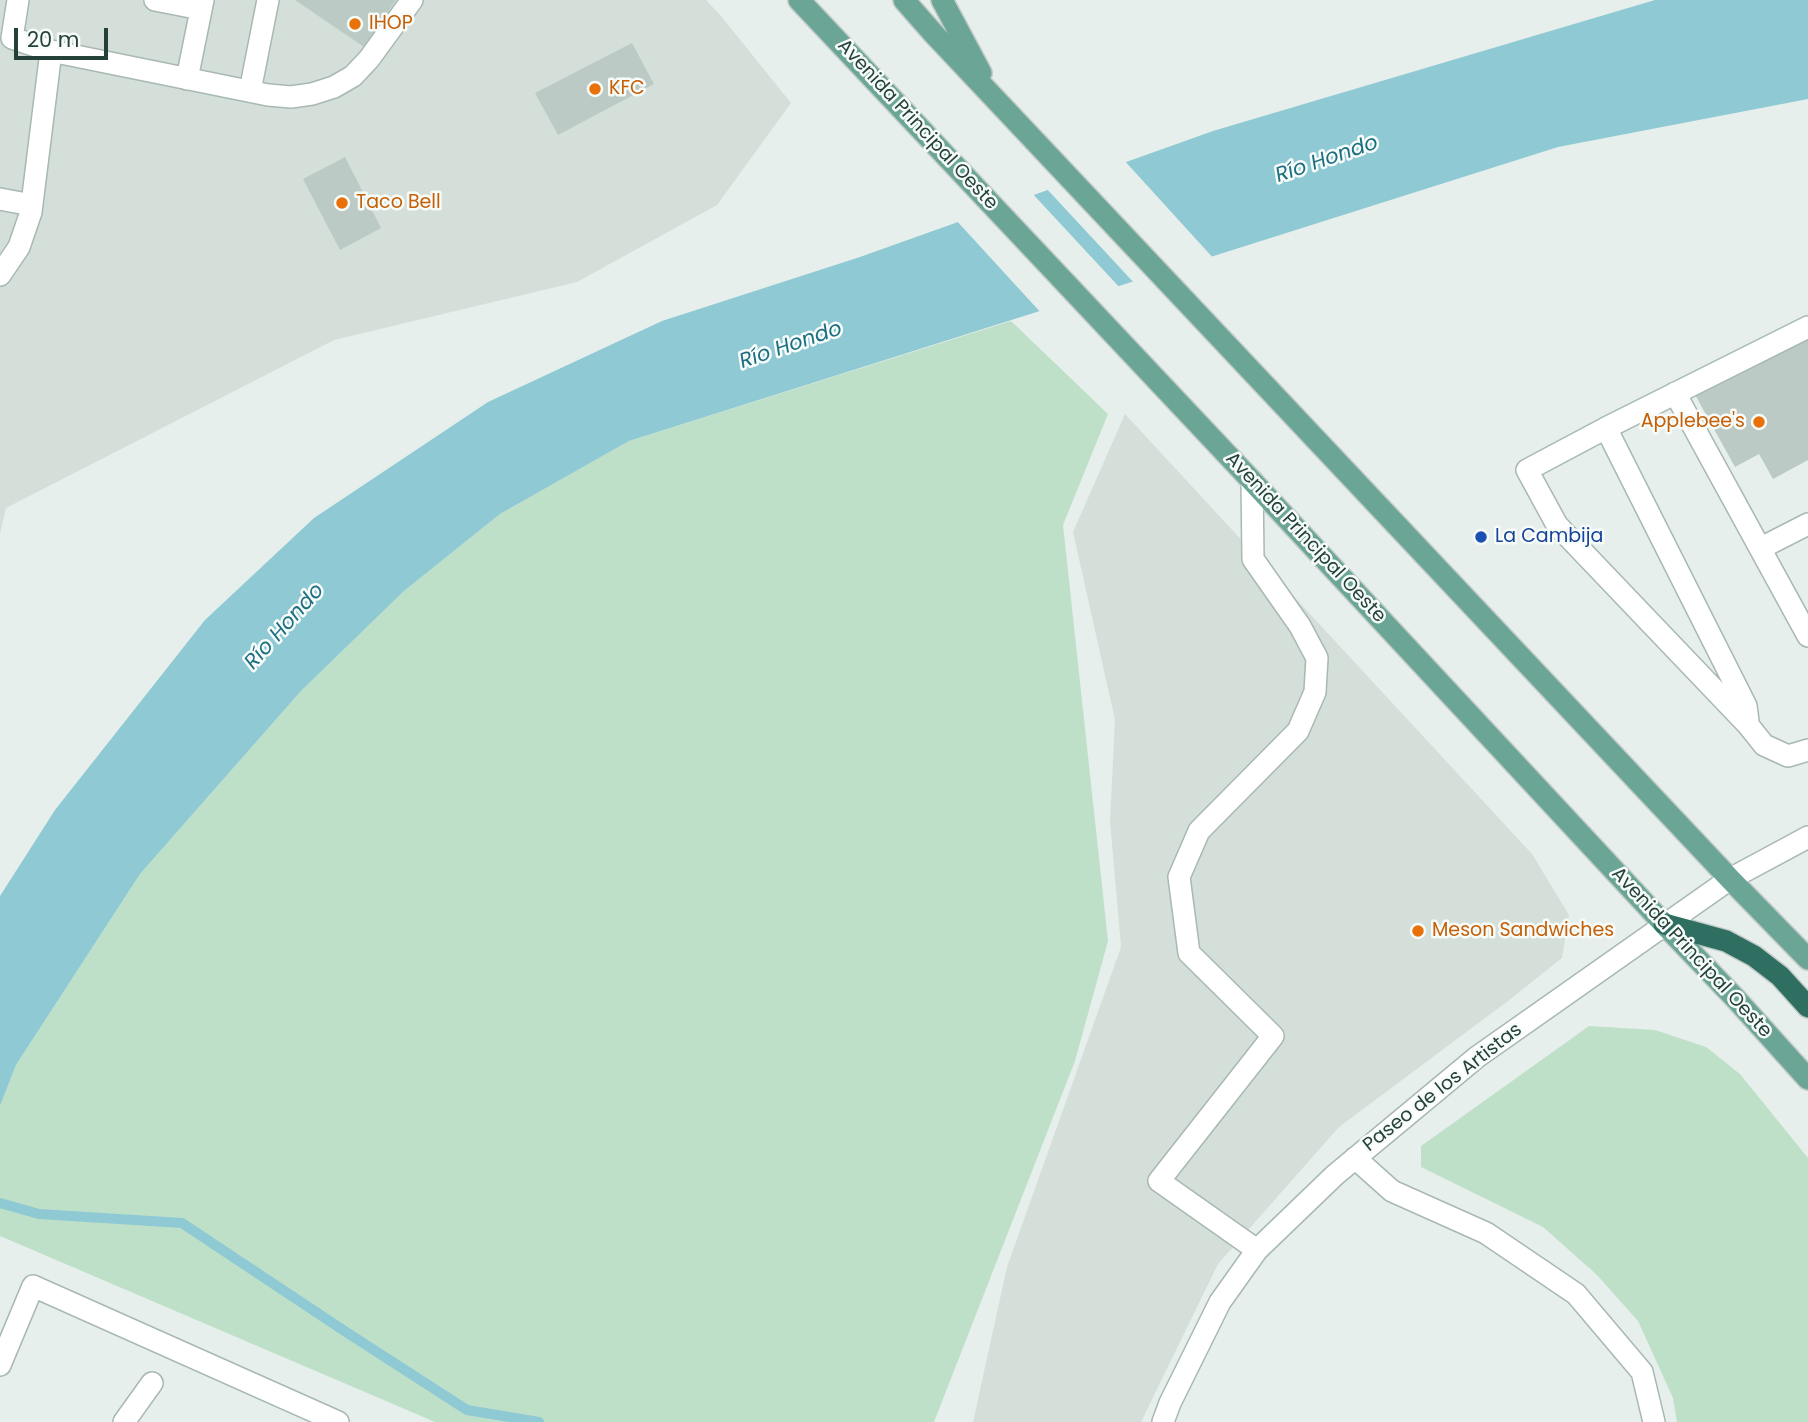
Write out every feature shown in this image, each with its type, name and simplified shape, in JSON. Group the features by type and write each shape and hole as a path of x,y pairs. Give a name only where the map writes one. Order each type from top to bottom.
{"highway":[{"path":"1664,924 1726,941 1754,956 1780,976 1808,1007"}],"main road":[{"name":"Avenida Principal Oeste","path":"799,0 1252,481 1808,1079"},
{"path":"904,0 1808,959"},
{"path":"942,0 993,97"}],"street":[{"path":"155,0 202,5 187,79"},
{"path":"250,91 268,0"},
{"path":"12,5 12,38 51,51 291,97 334,87 353,76 369,60 412,0"},
{"path":"0,275 19,247 32,212 51,51"},
{"path":"0,199 32,205"},
{"path":"1808,327 1527,470 1557,525 1764,745 1788,756 1808,750"},
{"path":"1675,393 1808,636"},
{"path":"1606,428 1746,706 1748,725"},
{"path":"1252,481 1253,559 1300,626 1317,658 1315,692 1298,731 1199,831 1179,877 1189,953 1273,1036 1159,1181 1257,1250"},
{"path":"1761,548 1808,524"},
{"name":"Paseo de los Artistas","path":"1163,1422 1220,1302 1257,1250 1335,1175 1477,1057 1730,879 1808,837"},
{"path":"1355,1158 1392,1191 1486,1233 1576,1294 1642,1372 1654,1422"},
{"path":"0,1365 33,1286 338,1422"},
{"path":"124,1422 152,1383"}],"shaded area":[{"path":"0,0 706,0 791,103 717,205 577,282 334,340 6,508 0,534"},
{"path":"1125,414 1532,854 1569,915 1562,958 1339,1127 1218,1264 1141,1422 973,1422 1007,1267 1121,947 1110,821 1115,720 1073,532"}],"green space":[{"path":"1011,321 1108,414 1063,525 1108,941 1075,1061 934,1422 435,1422 0,1236 0,1106 16,1065 140,874 301,691 404,591 500,514 629,441"},
{"path":"1589,1026 1655,1030 1706,1047 1740,1074 1808,1158 1808,1422 1677,1422 1673,1398 1638,1321 1597,1275 1543,1227 1421,1167 1421,1146"}],"water":[{"name":"Río Hondo","path":"1655,0 1808,0 1808,99 1558,147 629,441 500,514 404,591 301,691 140,874 16,1065 0,1106 0,896 55,810 205,620 314,518 488,402 662,321 860,257 1213,131"}],"pier":[{"path":"1123,159 1215,260 1136,285 1045,187"},
{"path":"1031,192 1122,290 1043,315 955,219"}],"building":[{"name":"IHOP","path":"295,0 396,0 364,47"},
{"name":"KFC","path":"632,43 654,84 558,135 535,93"},
{"name":"Taco Bell","path":"345,157 381,228 340,250 303,179"},
{"name":"Applebee's","path":"1808,329 1808,460 1773,479 1759,454 1735,467 1693,391"}],"waterway":[{"path":"0,1203 39,1214 182,1223 467,1410 539,1422"}],"place":[{"name":"IHOP","path":"355,24"},
{"name":"KFC","path":"595,89"},
{"name":"Taco Bell","path":"342,203"},
{"name":"Applebee's","path":"1759,422"},
{"name":"La Cambija","path":"1481,537"},
{"name":"Meson Sandwiches","path":"1418,931"}]}
